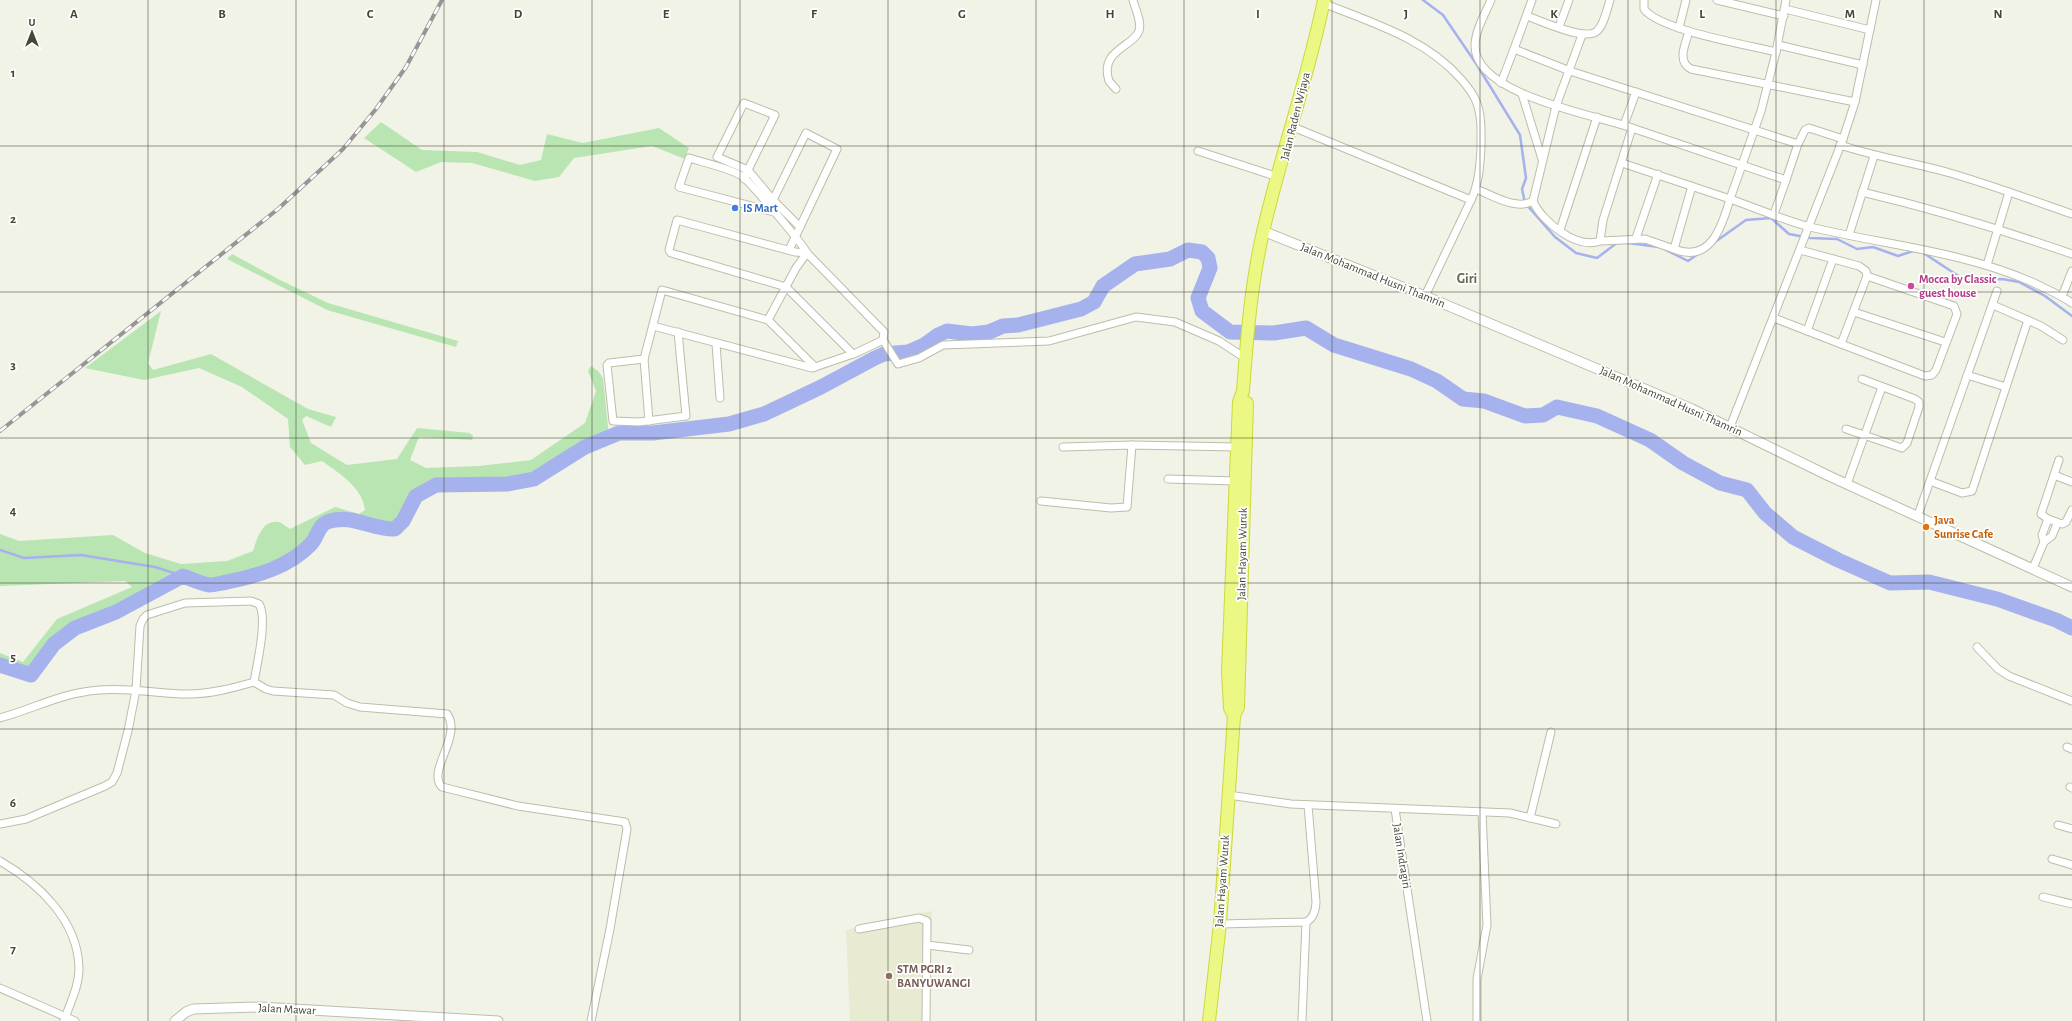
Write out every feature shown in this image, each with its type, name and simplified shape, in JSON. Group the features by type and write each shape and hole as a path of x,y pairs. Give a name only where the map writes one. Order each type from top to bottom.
{"highway":[{"name":"Jalan Raden Wijaya","path":"1264,231 1293,127 1324,2"},
{"name":"Jalan Hayam Wuruk","path":"1234,716 1230,708 1228,671 1239,402 1243,391 1249,314 1264,231"},
{"name":"Jalan Hayam Wuruk","path":"1209,1021 1220,924 1234,716 1238,707 1239,690 1247,402 1243,391"}],"street":[{"path":"1116,89 1108,81 1108,70 1115,52 1135,36 1139,30 1138,18 1133,0"},
{"path":"1491,0 1479,30 1476,51 1482,63 1501,83 1522,94 1556,106 1624,125 1786,180"},
{"path":"1501,83 1532,0"},
{"path":"1559,27 1569,0"},
{"path":"1527,16 1582,35 1592,34 1599,30 1610,0"},
{"path":"1644,0 1644,9 1651,16 1689,31 1863,65"},
{"path":"1679,28 1686,0"},
{"path":"1717,0 1870,30"},
{"path":"1530,202 1547,222 1583,243 1589,244 1600,241 1636,238 1654,242 1682,253 1693,253 1708,245 1715,238 1721,225 1755,128 1769,83 1786,0"},
{"path":"1730,428 1842,142 1863,65 1876,0"},
{"path":"1324,2 1387,29 1429,50 1445,62 1470,89 1479,110 1481,134 1479,176 1476,189 1424,296"},
{"path":"1689,31 1683,54 1683,59 1686,66 1854,102"},
{"path":"1530,202 1556,106 1582,35"},
{"path":"1514,49 1570,71 1755,128 1798,144"},
{"path":"1624,125 1636,92"},
{"path":"1522,94 1542,159"},
{"path":"744,178 748,170 775,115 744,103 718,157 748,170 773,200 800,227"},
{"path":"1560,230 1597,117"},
{"path":"1293,127 1471,200"},
{"path":"1600,241 1603,220 1632,128"},
{"path":"1774,214 1798,144 1805,130 1809,128 1874,156 1950,173 2072,214"},
{"path":"773,200 806,133 836,149 789,250"},
{"path":"1198,151 1278,177"},
{"path":"1849,235 1874,156"},
{"path":"774,212 679,187 689,158 737,174 744,178 774,212 807,253 884,332 883,340 898,364 919,358 943,345 1049,341 1136,317 1156,318 1175,322 1245,353"},
{"path":"1622,163 1774,214 1809,228 1933,251 1987,265 2012,274 2062,296 2072,303"},
{"path":"1636,238 1658,174"},
{"path":"1674,249 1692,186"},
{"path":"1476,189 1519,204 1530,202"},
{"path":"1862,192 1936,210 1999,228 2072,254"},
{"path":"1987,265 2009,192"},
{"path":"807,253 789,250 677,220 670,250 671,253 786,287 853,354"},
{"name":"Jalan Mohammad Husni Thamrin","path":"1264,231 1631,382 1847,484 2072,586"},
{"path":"1801,249 1859,266 1866,271 1866,276 1854,312 1841,344"},
{"path":"768,320 807,253"},
{"path":"1807,331 1833,259"},
{"path":"2062,296 2072,271"},
{"path":"1774,318 1928,376 1932,375 1936,370 1945,342 1957,314 1954,306 1866,276"},
{"path":"649,421 644,359 662,290 768,320 815,367"},
{"path":"1918,515 1997,290"},
{"path":"1993,305 2028,320 2063,340"},
{"path":"1854,312 1945,342"},
{"path":"1930,481 1962,493 1972,491 2028,320"},
{"path":"653,326 716,344 812,368 853,354 883,340"},
{"path":"644,359 609,363 607,365 613,421 639,422 686,416 678,332"},
{"path":"716,344 720,398"},
{"path":"1967,375 2006,388"},
{"path":"1846,428 1902,448 1907,443 1919,407 1919,402 1915,399 1862,379"},
{"path":"1847,484 1882,386"},
{"path":"1063,447 1132,445 1237,447"},
{"path":"1041,501 1111,508 1127,507 1132,445"},
{"path":"2059,460 2041,512 2042,516 2057,524 2066,522 2072,510"},
{"path":"2054,475 2072,482"},
{"path":"1168,479 1235,482"},
{"path":"2044,542 2042,535 2048,519"},
{"path":"2033,568 2044,542 2052,536 2057,524"},
{"path":"0,824 26,819 112,782 117,773 127,738 136,690 141,623 147,616 185,603 251,601 259,604 262,610 262,623 254,682"},
{"path":"1977,647 1998,669 2009,676 2072,701"},
{"path":"0,718 27,711 50,700 68,694 101,689 136,690 173,694 204,694 254,682 266,690 334,695 347,703 360,707 447,714 450,719 450,739 439,769 438,780 442,787 518,806 621,820 627,824 610,929 591,1021"},
{"path":"1530,818 1551,732"},
{"name":"Jalan Indragiri","path":"1228,795 1291,804 1395,809 1427,1021"},
{"path":"1302,1021 1308,921 1315,910 1308,805"},
{"path":"1395,809 1510,813 1556,824"},
{"path":"1477,1021 1477,979 1487,925 1482,812"},
{"path":"2058,825 2072,829"},
{"path":"2052,859 2072,865"},
{"path":"0,861 21,873 43,891 62,917 76,949 79,968 76,988 65,1019"},
{"path":"2043,897 2072,904"},
{"path":"859,929 912,919 923,919 927,924 926,1021"},
{"path":"1220,924 1308,921"},
{"path":"927,945 969,950"},
{"path":"0,988 65,1019 74,1021"},
{"name":"Jalan Mawar","path":"175,1021 186,1012 193,1009 260,1007 423,1018 498,1021"}],"shaded area":[{"name":"STM PGRI 2 BANYUWANGI","path":"932,911 928,1021 850,1021 846,930"}],"green space":[{"path":"381,122 422,150 477,152 520,165 541,160 547,134 583,143 659,128 689,148 685,159 652,146 574,158 559,177 535,181 472,163 441,162 416,172 364,138"},
{"path":"232,254 280,280 328,303 458,341 456,347 327,310 227,259"},
{"path":"161,311 148,363 153,370 211,354 308,409 336,417 331,427 306,416 302,420 311,443 347,465 397,459 417,428 470,433 473,436 472,440 419,437 410,460 426,468 479,466 531,460 585,423 596,391 588,371 591,366 598,371 603,378 609,436 584,447 534,479 508,484 436,485 416,497 403,521 395,529 386,529 345,519 336,520 324,524 311,544 283,565 238,580 209,585 183,576 116,612 75,628 54,644 31,675 0,665 0,653 23,662 57,619 132,587 125,581 0,586 0,534 19,541 113,535 145,553 181,564 227,561 253,551 261,531 268,524 273,522 279,522 290,529 335,507 359,514 365,510 360,495 355,488 336,471 322,461 305,465 290,447 288,419 242,387 199,368 144,380 85,368"}],"waterway":[{"path":"1423,0 1443,15 1477,65 1520,135 1526,178 1522,189 1525,203 1555,237 1576,253 1597,258 1618,242"},
{"path":"1715,242 1746,220 1771,218 1789,234 1810,238 1837,239 1857,249 1873,247 1898,256 1916,250"},
{"path":"1628,243 1659,247"},
{"path":"1664,249 1688,261 1698,254"},
{"path":"0,665 31,675 54,644 75,628 116,612 183,576 211,585 250,577 283,565 311,544 322,526 327,522 345,519 386,529 395,529 403,521 416,496 436,485 508,484 534,479 585,447 619,433 653,433 729,424 764,414 821,387 875,358 884,354 908,352 924,345 938,335 947,331 972,334 989,332 1003,326 1018,325 1081,309 1094,302 1103,286 1135,264 1170,259 1188,250 1202,252 1208,258 1210,268 1198,298 1202,311 1230,332 1274,333 1306,328 1334,345 1411,369 1437,381 1463,399 1484,401 1525,416 1543,415 1557,407 1597,416 1650,440 1683,463 1720,483 1747,490 1765,513 1793,537 1838,560 1890,583 1929,582 1997,599 2056,620 2072,628"},
{"path":"1922,252 1966,281 2002,279 2019,282 2045,296 2072,316"},
{"path":"0,550 24,558 81,555 155,567 183,576"}],"railway":[{"path":"0,431 278,209 343,149 376,109 406,67 442,0"}],"place":[{"name":"IS Mart","path":"735,208"},
{"name":"Mocca by Classic guest house","path":"1911,286"},
{"name":"Java Sunrise Cafe","path":"1926,527"},
{"name":"STM PGRI 2 BANYUWANGI","path":"889,976"}],"district":[{"name":"Giri","path":"1467,278"}]}
